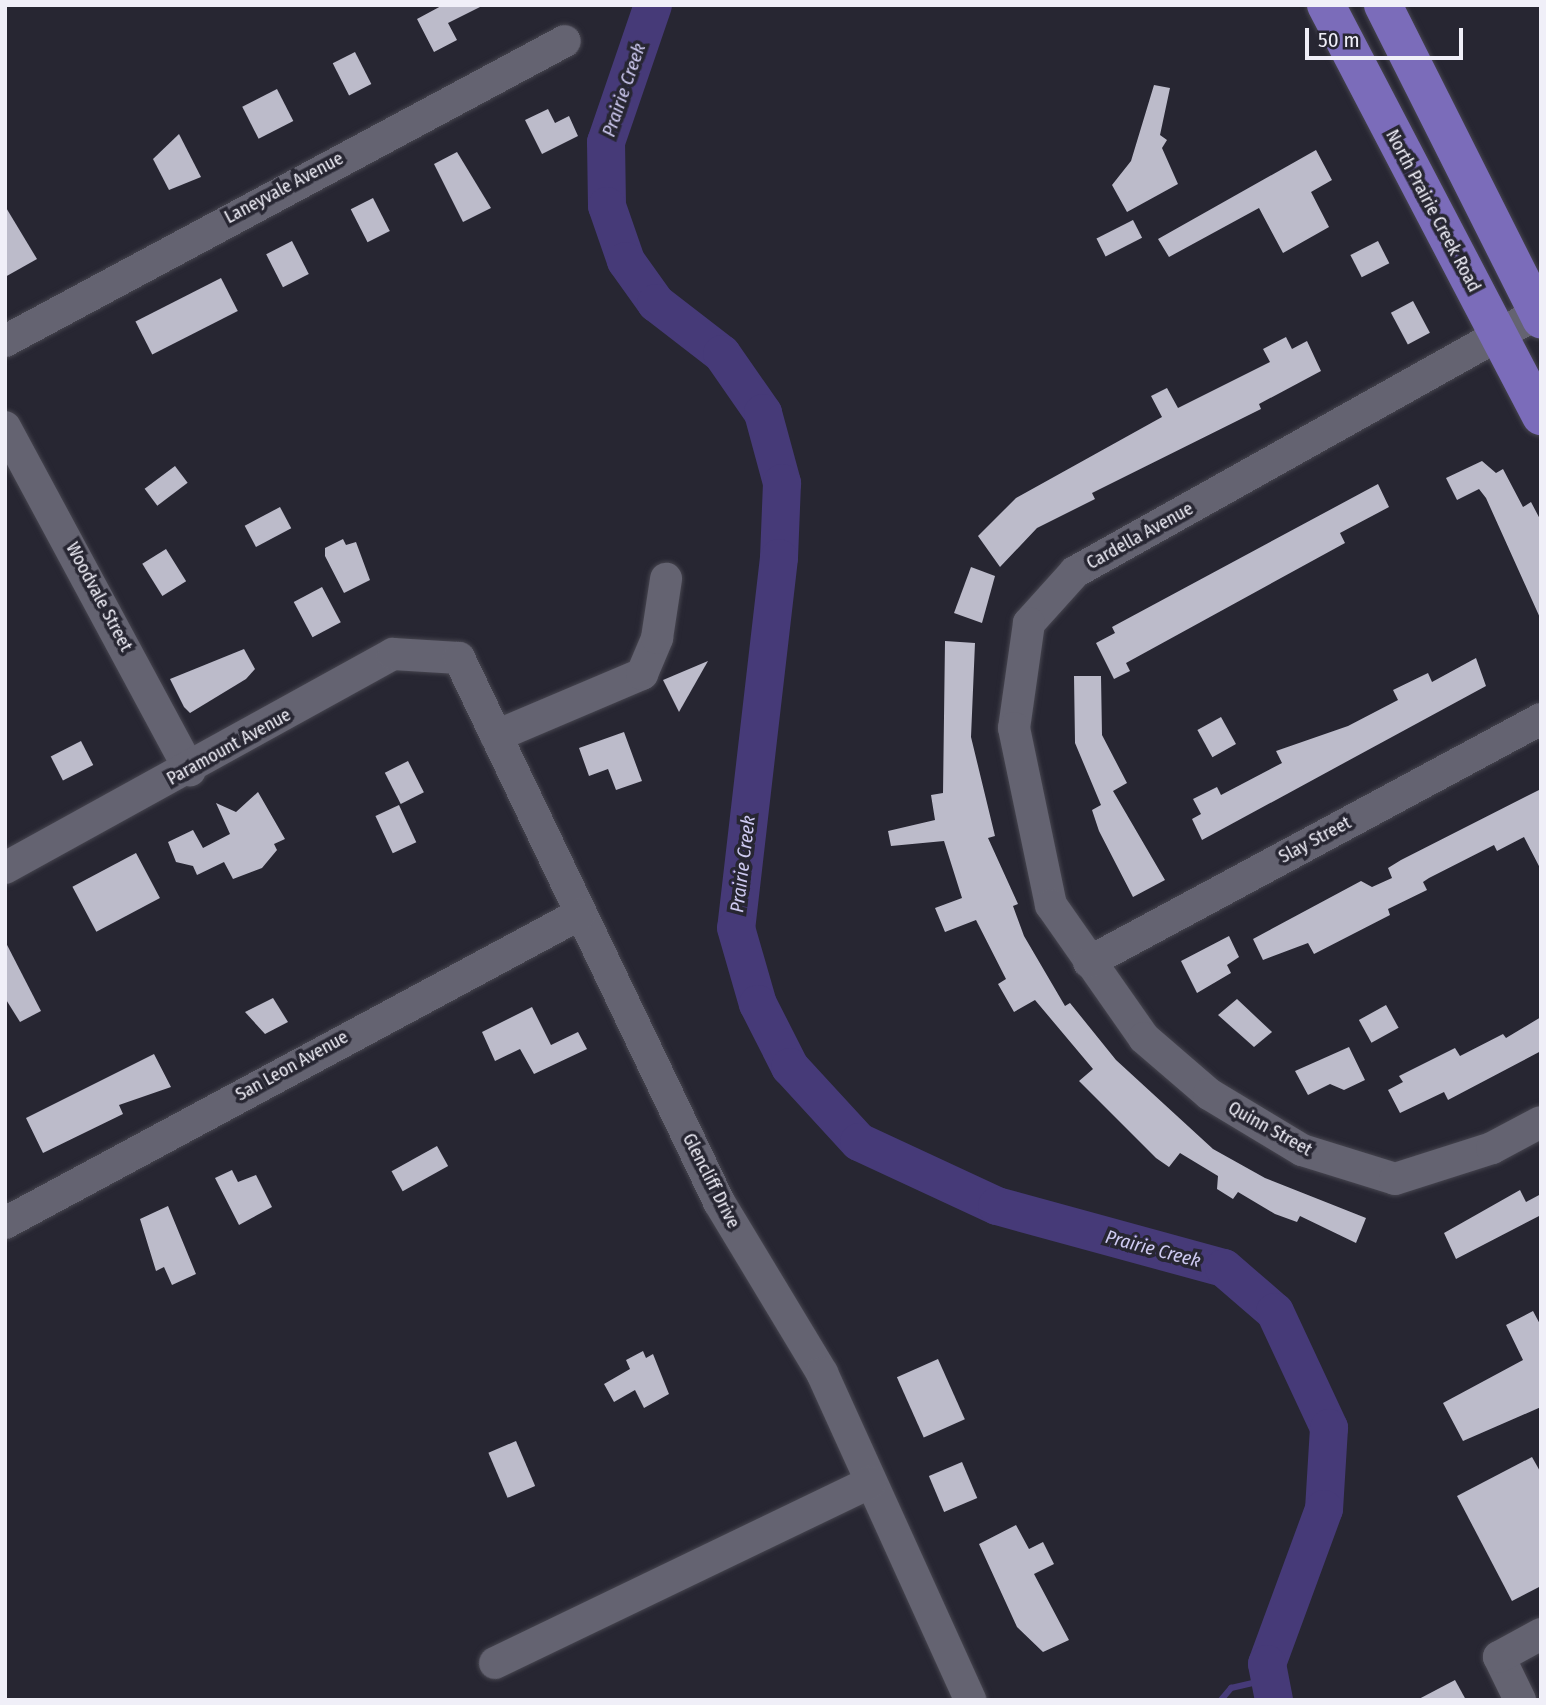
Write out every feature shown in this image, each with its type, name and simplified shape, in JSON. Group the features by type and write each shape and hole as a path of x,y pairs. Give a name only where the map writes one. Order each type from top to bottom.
{"main road":[{"path":"1383,5 1537,302"},
{"name":"North Prairie Creek Road","path":"1337,9 1493,325 1541,416"}],"street":[{"name":"Laneyvale Avenue","path":"5,341 565,41"},
{"name":"Cardella Avenue","path":"1089,962 1051,905 1016,740 1029,623 1075,572 1493,325 1537,302"},
{"name":"Woodvale Street","path":"5,427 190,770"},
{"path":"496,736 642,674 657,638 666,579"},
{"name":"Paramount Avenue","path":"5,868 190,770 393,654 459,658"},
{"name":"Glencliff Drive","path":"459,658 719,1202 822,1373 970,1700"},
{"name":"Slay Street","path":"1089,962 1541,719"},
{"name":"San Leon Avenue","path":"5,1223 580,914"},
{"name":"Quinn Street","path":"1089,962 1144,1038 1209,1094 1302,1150 1356,1171 1395,1179 1445,1166 1541,1122"},
{"path":"495,1664 871,1482"},
{"path":"1520,1700 1499,1657 1541,1634"}],"building":[{"path":"443,5 484,5 448,23 457,40 434,52 417,19"},
{"path":"355,52 371,84 349,95 333,63"},
{"path":"1154,85 1170,88 1160,135 1167,140 1162,148 1178,184 1127,212 1112,185 1131,161"},
{"path":"277,89 293,121 259,139 242,107"},
{"path":"548,109 555,123 569,116 578,136 542,154 525,120"},
{"path":"179,134 201,177 169,190 153,159"},
{"path":"1316,150 1332,180 1311,192 1329,227 1283,253 1259,208 1169,257 1158,239"},
{"path":"457,152 491,208 463,222 434,164"},
{"path":"373,198 390,231 368,242 351,209"},
{"path":"5,206 37,259 5,277"},
{"path":"1133,220 1142,238 1106,256 1096,239"},
{"path":"292,241 309,274 283,287 266,254"},
{"path":"1378,241 1389,263 1362,277 1350,255"},
{"path":"221,278 238,311 152,355 135,322"},
{"path":"1413,301 1430,333 1408,345 1391,313"},
{"path":"1286,337 1292,349 1307,341 1321,371 1259,404 1261,409 1092,493 1095,499 1037,528 1000,567 978,536 1016,498 1162,417 1151,396 1167,388 1178,408 1270,362 1263,349"},
{"path":"1482,461 1496,473 1503,469 1523,507 1531,502 1541,521 1541,620 1486,498 1479,489 1457,500 1446,478"},
{"path":"175,466 188,483 157,506 145,489"},
{"path":"1378,484 1389,507 1340,533 1345,543 1126,663 1130,671 1114,679 1096,643 1115,633 1112,627"},
{"path":"280,507 291,528 256,547 245,526"},
{"path":"343,539 346,545 356,542 370,580 344,593 325,556 325,548"},
{"path":"166,549 186,581 162,596 142,564"},
{"path":"971,567 995,576 982,623 954,613"},
{"path":"322,587 341,622 313,637 294,602"},
{"path":"945,641 975,643 971,737 995,836 988,838 1018,904 1013,906 1024,936 1065,1006 1070,1003 1116,1060 1213,1149 1265,1178 1366,1218 1356,1243 1300,1216 1297,1222 1275,1214 1238,1192 1233,1199 1217,1189 1218,1176 1180,1153 1169,1167 1156,1158 1079,1081 1093,1069 1035,1000 1014,1012 998,984 1006,979 976,920 945,932 935,908 962,898 944,841 891,846 888,831 935,820 931,795 943,793"},
{"path":"244,649 255,669 246,679 190,713 184,707 170,679"},
{"path":"1476,658 1486,686 1202,840 1192,819 1201,814 1193,799 1217,787 1221,795 1282,763 1276,751 1348,726 1398,700 1393,690 1428,673 1432,682"},
{"path":"708,661 679,712 663,680"},
{"path":"1074,676 1101,676 1102,735 1127,783 1113,791 1165,880 1133,897 1099,831 1092,810 1101,805 1075,743"},
{"path":"1221,717 1236,744 1212,757 1197,730"},
{"path":"624,732 642,781 616,790 608,769 589,776 579,748"},
{"path":"81,741 93,765 63,780 51,756"},
{"path":"408,761 424,792 401,804 385,773"},
{"path":"1541,789 1541,870 1524,837 1497,851 1494,845 1423,882 1427,890 1388,909 1390,915 1314,954 1308,943 1263,960 1253,939 1361,881 1372,887 1392,878 1388,868 1401,860"},
{"path":"258,792 285,839 274,844 277,850 262,868 233,879 224,862 197,875 193,866 176,862 168,842 193,830 203,848 230,834 216,803 236,812"},
{"path":"399,805 416,842 393,853 375,816"},
{"path":"136,853 160,898 96,932 72,887"},
{"path":"1229,936 1239,957 1227,965 1231,973 1197,993 1181,961"},
{"path":"5,941 41,1011 20,1022 5,998"},
{"path":"273,998 288,1022 265,1034 245,1012"},
{"path":"1237,999 1272,1032 1254,1047 1218,1015"},
{"path":"1386,1005 1399,1028 1371,1043 1359,1020"},
{"path":"532,1007 551,1045 578,1032 587,1049 534,1074 520,1049 495,1061 482,1032"},
{"path":"1541,1017 1541,1051 1448,1100 1444,1092 1400,1113 1388,1090 1403,1082 1399,1076 1455,1048 1460,1056 1503,1034 1506,1038"},
{"path":"1349,1047 1365,1080 1344,1090 1330,1084 1308,1095 1295,1071"},
{"path":"154,1054 171,1087 119,1105 123,1114 43,1153 26,1118"},
{"path":"437,1146 448,1166 403,1191 392,1171"},
{"path":"232,1170 238,1182 256,1175 272,1207 239,1225 215,1178"},
{"path":"1520,1190 1526,1202 1541,1194 1541,1215 1456,1259 1444,1233"},
{"path":"168,1206 196,1274 172,1285 164,1267 156,1271 140,1219"},
{"path":"1533,1311 1541,1326 1541,1407 1463,1441 1443,1403 1523,1360 1506,1325"},
{"path":"643,1351 646,1358 653,1354 669,1394 644,1408 635,1390 614,1402 604,1384 630,1369 626,1360"},
{"path":"938,1359 965,1419 924,1438 897,1377"},
{"path":"516,1441 535,1486 508,1498 488,1453"},
{"path":"1532,1457 1541,1473 1541,1586 1512,1601 1457,1496"},
{"path":"962,1462 977,1498 944,1512 929,1476"},
{"path":"1016,1525 1029,1549 1043,1542 1054,1564 1034,1574 1069,1640 1043,1652 1017,1627 979,1544"},
{"path":"1455,1680 1466,1700 1417,1700"}],"waterway":[{"name":"Prairie Creek","path":"653,5 606,142 607,206 626,261 656,303 722,354 763,413 782,483 779,558 736,928 758,1004 790,1067 859,1142 997,1206 1224,1268 1275,1312 1329,1428 1324,1509 1267,1664 1274,1700"},
{"path":"1221,1700 1231,1688 1270,1679"}]}
